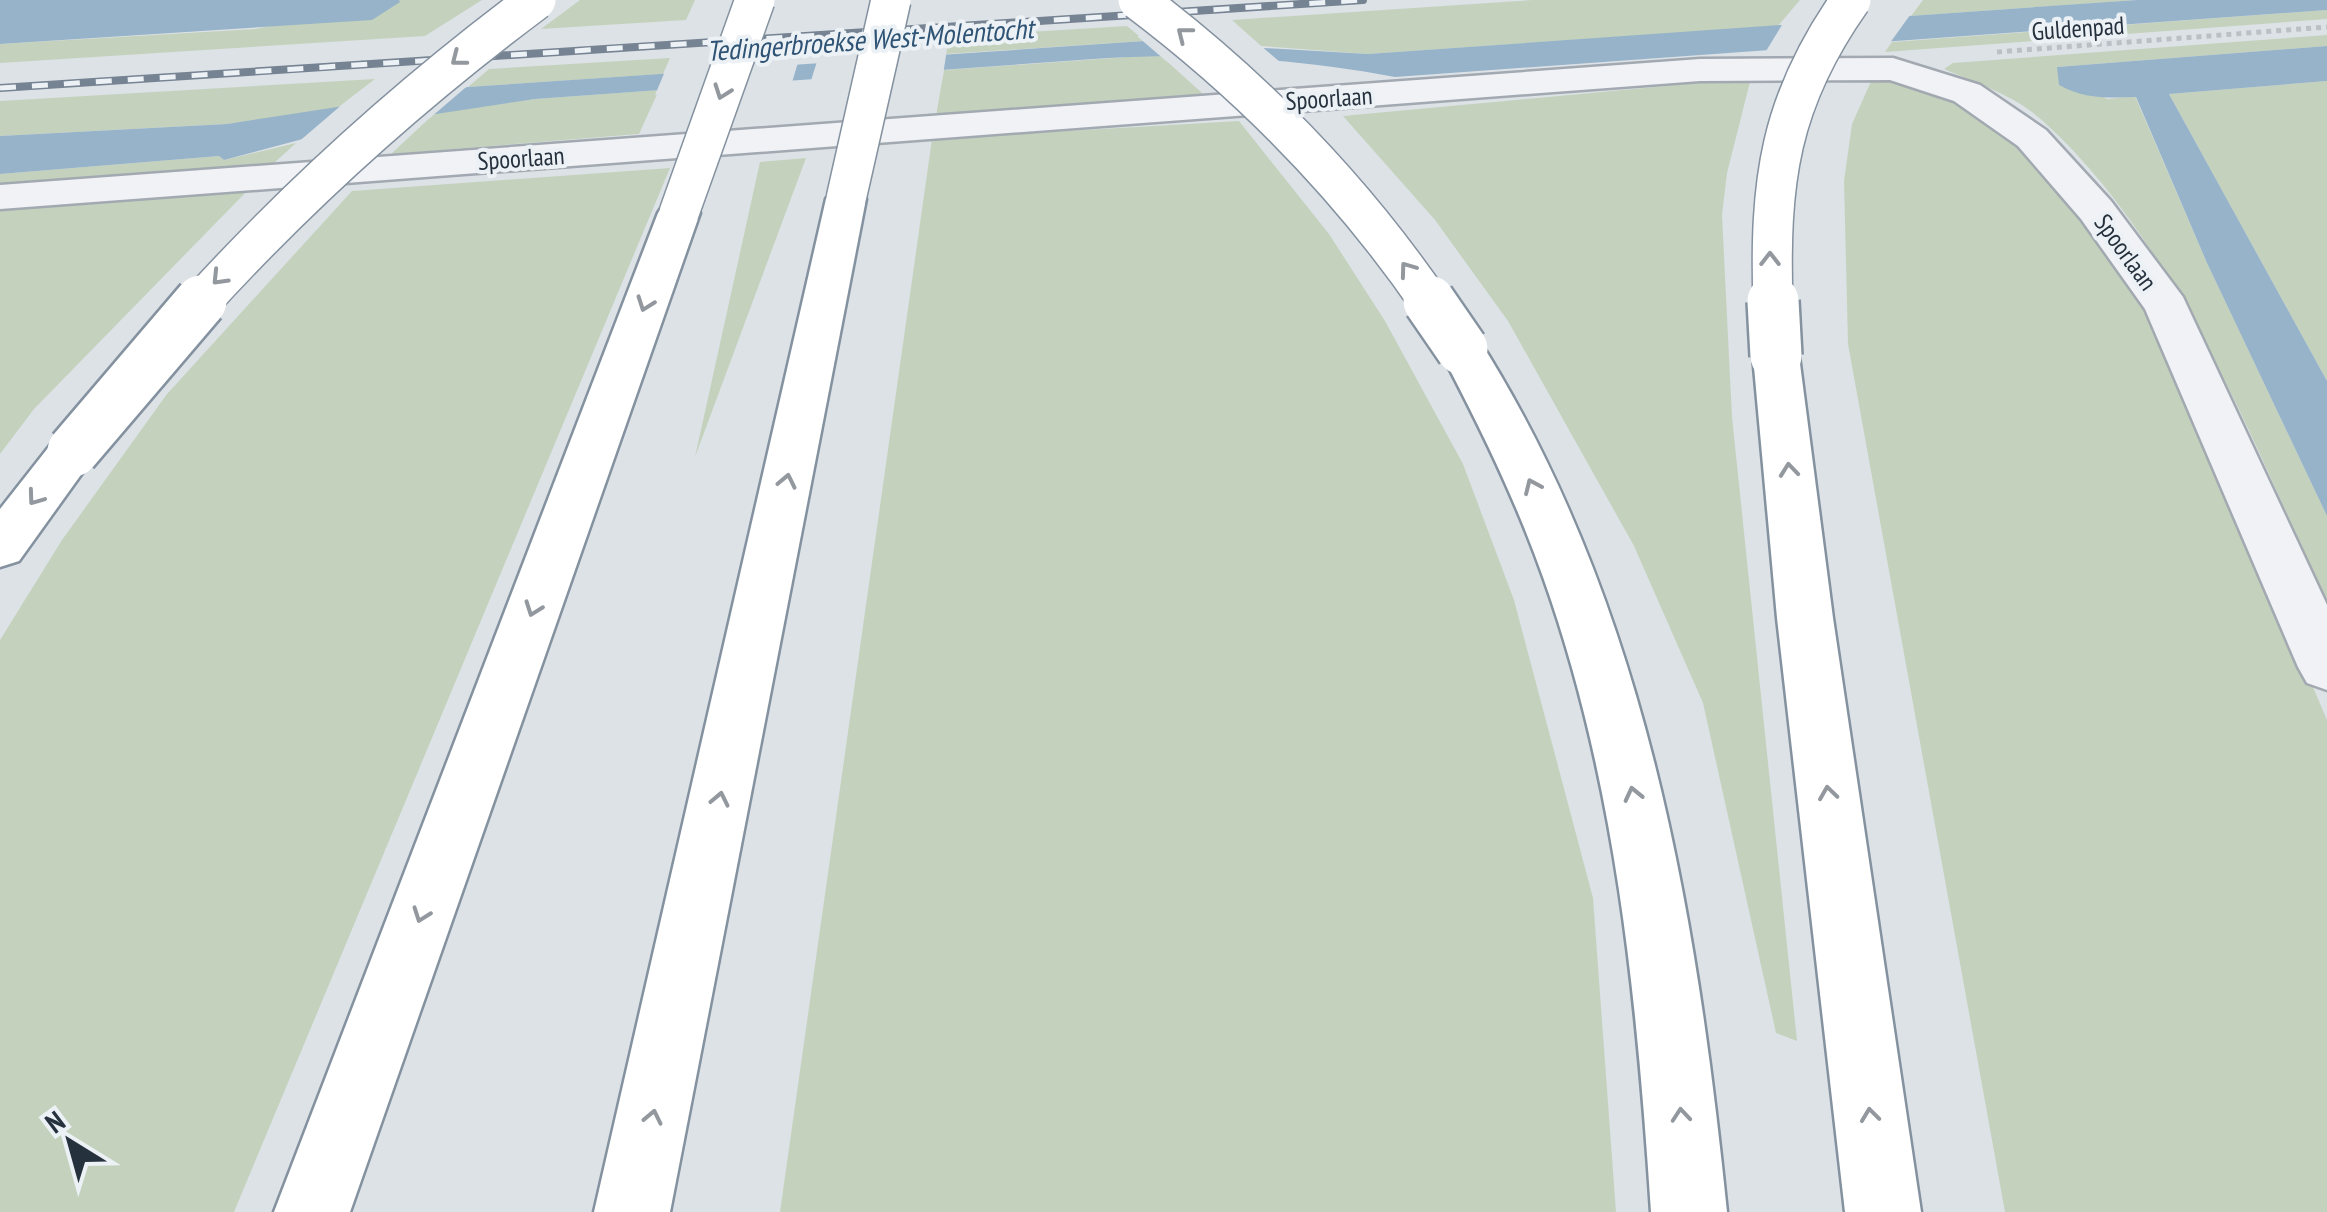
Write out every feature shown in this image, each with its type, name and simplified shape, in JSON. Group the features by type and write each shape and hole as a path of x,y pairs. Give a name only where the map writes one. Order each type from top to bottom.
{"highway":[{"path":"0,546 72,451 195,304 301,195 404,102 536,0"},
{"path":"312,1212 755,0"},
{"path":"632,1212 846,199 892,0"},
{"path":"1138,0 1256,95 1335,176 1418,283 1462,349 1513,443 1582,610 1615,718 1643,837 1664,965 1689,1212"},
{"path":"1852,0 1824,35 1794,96 1771,206 1770,279 1805,618 1882,1212"}],"street":[{"name":"Spoorlaan","path":"0,197 1700,70 1893,69 1966,93 2032,138 2096,210 2167,307 2327,667"}],"path":[{"name":"Guldenpad","path":"1893,69 1924,58 2327,26"}],"green space":[{"path":"399,0 482,0 425,36 0,63 0,44 255,29"},
{"path":"580,0 695,0 686,20 541,29"},
{"path":"1532,0 1800,0 1778,26 1368,54 1261,46 1232,20"},
{"path":"1923,0 2137,0 1911,16"},
{"path":"2327,10 2327,19 1885,52 1892,42"},
{"path":"1127,26 1145,41 945,54 949,37"},
{"path":"2327,35 2327,46 2057,67 2107,99 2135,96 2207,263 2327,516 2327,604 2208,348 2134,225 2091,171 2034,113 1997,91 1944,69 1953,63"},
{"path":"1161,56 1212,102 936,116 944,70"},
{"path":"670,58 663,74 468,87 489,69"},
{"path":"1873,77 1952,101 2007,138 2091,226 2162,332 2327,720 2327,1212 2005,1212 1848,344 1844,181 1852,124"},
{"path":"1751,78 1727,173 1722,215 1732,417 1797,1041 1776,1033 1703,703 1634,546 1508,321 1435,220 1343,116"},
{"path":"375,79 336,109 227,124 0,136 0,101"},
{"path":"2327,81 2327,381 2169,94"},
{"path":"659,90 639,134 391,154 436,112 535,99"},
{"path":"1239,121 1329,234 1385,321 1463,464 1514,600 1593,898 1616,1212 780,1212 932,139"},
{"path":"296,143 272,165 0,186 0,174 219,156 224,160"},
{"path":"806,158 695,457 760,162"},
{"path":"670,168 234,1212 0,1212 0,640 62,540 167,394 352,191"},
{"path":"250,188 34,409 0,454 0,209"}],"water":[{"path":"0,0 400,2 372,20 0,44"},
{"path":"2137,0 2327,0 2327,10 1395,77 1252,59 1108,58 535,99 390,121 389,116 224,160 219,156 0,174 0,136 227,124 468,87 1145,41 1368,54"},
{"path":"2327,46 2327,81 2169,94 2327,381 2327,516 2207,263 2136,97 2096,97 2068,90 2059,85 2057,67"}],"pier":[{"path":"1913,11 1887,47 1763,56 1785,20"},
{"path":"1137,36 1254,40 1287,68 1166,61"},
{"path":"947,49 943,75 810,84 818,58"},
{"path":"799,59 791,86 655,95 666,69"},
{"path":"472,82 430,118 390,126 385,122 289,150 344,103"}],"railway":[{"path":"0,88 1363,0"}],"water label":[{"name":"Tedingerbroekse West-Molentocht","path":"870,39"}]}
